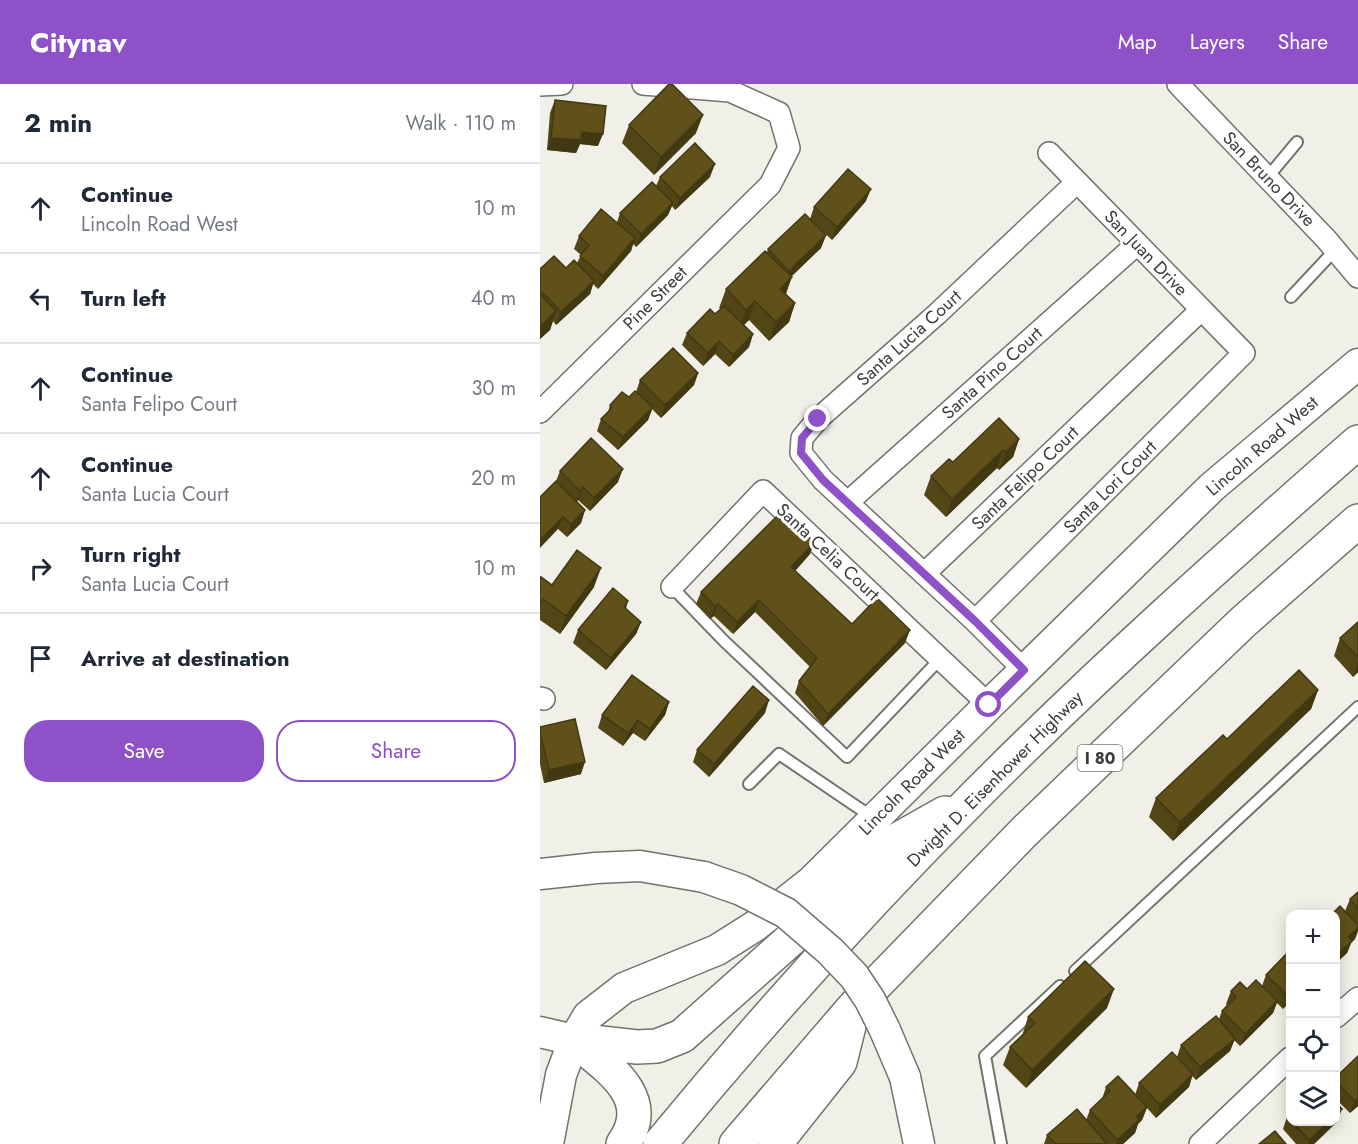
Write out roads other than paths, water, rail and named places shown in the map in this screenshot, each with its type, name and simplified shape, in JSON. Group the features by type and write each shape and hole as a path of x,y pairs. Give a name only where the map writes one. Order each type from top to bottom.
{"highway":[{"name":"Dwight D. Eisenhower Highway","path":"660,1144 805,977 973,797 1152,626 1358,442"},
{"name":"I 80","path":"736,1144 853,1008 1025,831 1242,623 1358,521"},
{"path":"574,1040 637,1047 657,1046 682,1036 827,907 897,840 973,797"},
{"path":"775,1144 840,1062 853,1008"},
{"path":"574,1040 616,1077 631,1095 635,1118 623,1144"}],"street":[{"path":"540,85 562,84"},
{"name":"Pine Street","path":"540,412 770,185 789,148 779,113 730,91 643,84"},
{"name":"San Bruno Drive","path":"1178,84 1358,277"},
{"name":"San Juan Drive","path":"1048,153 1244,353"},
{"name":"Santa Lucia Court","path":"848,502 823,480 801,453 802,438 818,419 937,314 1077,182"},
{"name":"Santa Pino Court","path":"848,502 1137,244"},
{"name":"Santa Felipo Court","path":"924,574 1202,310"},
{"name":"Santa Lori Court","path":"975,621 1244,353"},
{"name":"Lincoln Road West","path":"548,1144 561,1075 574,1040 588,1016 624,988 717,950 755,926 812,881 1212,487 1358,364"},
{"name":"Santa Celia Court","path":"672,587 763,491 989,705"},
{"path":"848,502 1024,670"},
{"path":"540,874 640,866 704,877 741,890 786,913 830,951 854,976 870,1000 905,1077 919,1144"},
{"path":"1340,1013 1358,998"},
{"path":"540,1032 574,1040"},
{"path":"1200,1144 1286,1062"}],"lane":[{"path":"1267,178 1297,142"},
{"path":"1291,297 1335,250"},
{"path":"672,587 847,757 940,659"},
{"path":"1001,1144 985,1056 1358,707"},
{"path":"749,784 779,754 875,818"}]}
